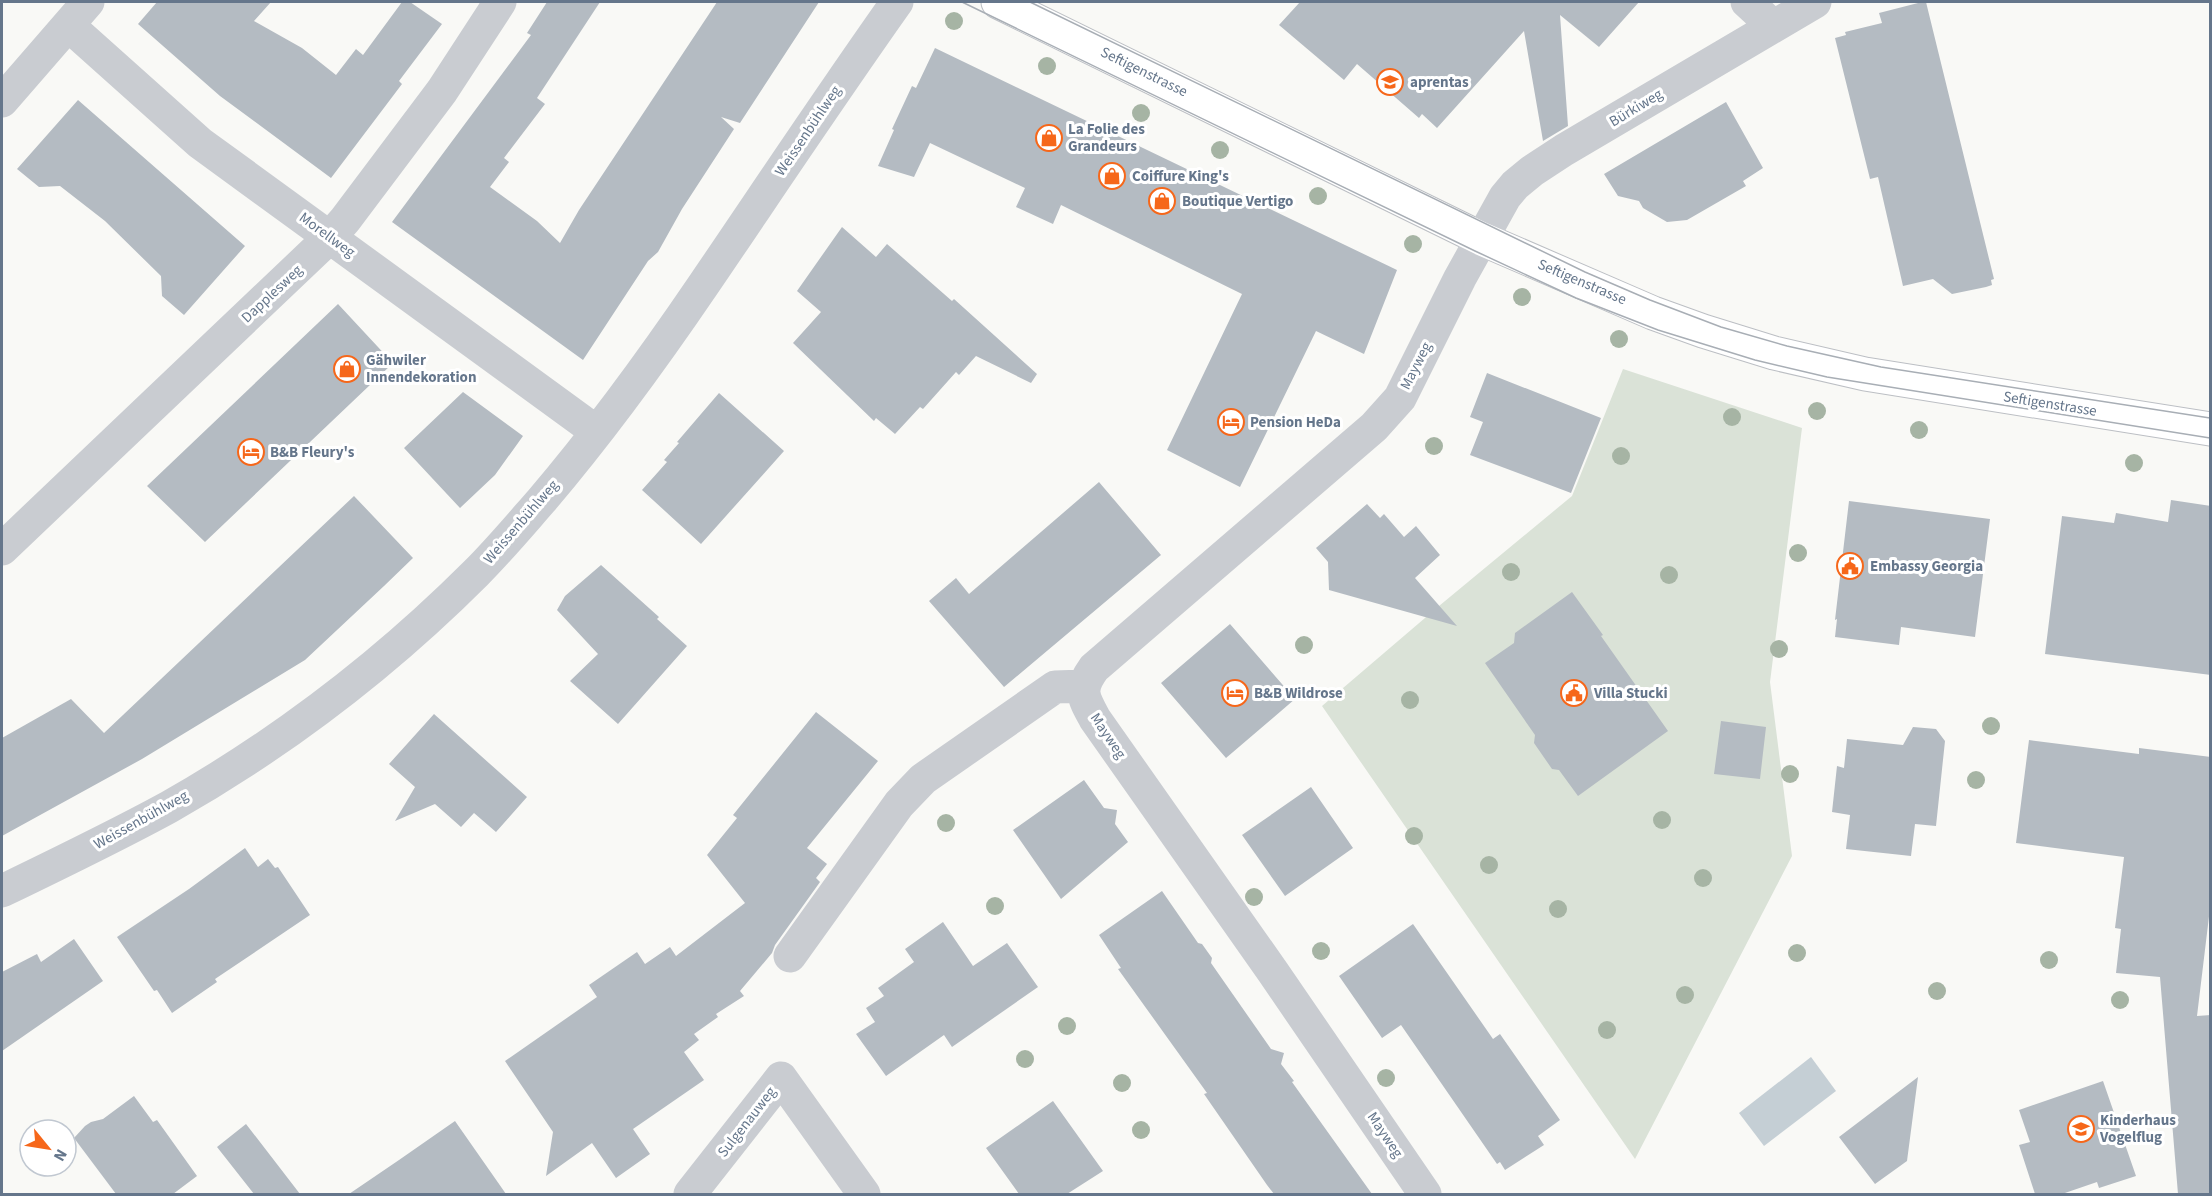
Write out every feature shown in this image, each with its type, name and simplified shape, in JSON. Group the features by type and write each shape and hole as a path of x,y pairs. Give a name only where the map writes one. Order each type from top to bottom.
{"main road":[{"name":"Seftigenstrasse","path":"998,2 1482,239 1653,313 1774,353 1865,374 2211,429"}],"street":[{"name":"Dapplesweg","path":"2,549 330,237 442,91 500,2"},
{"name":"Weissenbühlweg","path":"2,891 98,845 172,805 257,752 360,677 445,603 479,570 531,512 597,432 676,325 897,2"},
{"path":"1747,2 1773,26"},
{"name":"Bürkiweg","path":"1482,239 1505,197 1523,177 1564,150 1815,2"},
{"name":"Morellweg","path":"78,13 194,138 597,432"},
{"path":"2,101 78,13"},
{"name":"Mayweg","path":"1425,1194 1095,719 1085,702 1084,686 1094,668 1381,420 1400,398 1482,239"},
{"path":"790,956 899,804 923,779 1055,687 1084,686"},
{"name":"Sulgenauweg","path":"690,1194 781,1078 864,1194"}],"shaded area":[{"path":"1623,369 1802,428 1770,682 1792,856 1635,1159 1322,706 1572,496"},
{"path":"1811,1057 1836,1091 1764,1146 1739,1113"}],"building":[{"path":"157,2 271,2 254,21 302,48 336,75 356,49 363,55 402,2 410,2 442,24 399,81 402,84 331,178 220,96 138,24"},
{"path":"547,2 600,2 537,98 545,104 504,158 509,162 490,187 537,221 560,243 579,210 717,2 819,2 740,123 721,117 734,129 682,209 658,252 648,261 583,360 392,222 531,35 527,33"},
{"path":"1300,2 1639,2 1599,47 1560,15 1568,126 1543,141 1524,31 1437,128 1422,114 1419,118 1357,64 1344,80 1279,25"},
{"path":"1926,2 1994,279 1991,280 1992,285 1952,294 1933,279 1903,286 1878,177 1870,179 1835,38 1846,35 1845,32 1882,23 1879,13"},
{"path":"935,48 1397,270 1364,354 1316,331 1240,487 1167,450 1242,294 1061,205 1053,224 1016,207 1025,188 930,143 914,177 878,166 912,86 916,88"},
{"path":"78,100 245,246 184,315 162,296 161,276 105,221 60,186 39,187 17,169"},
{"path":"1726,102 1763,168 1743,181 1746,186 1687,220 1667,222 1643,208 1639,201 1618,196 1604,174"},
{"path":"842,227 876,257 887,244 952,301 954,299 1037,374 1031,383 976,356 959,375 956,372 923,409 920,407 895,434 876,418 874,421 793,343 821,312 797,291"},
{"path":"338,304 391,361 391,365 205,542 147,486"},
{"path":"1487,373 1601,418 1571,493 1470,455 1483,422 1470,417"},
{"path":"463,392 523,436 495,475 460,508 404,448"},
{"path":"719,393 784,451 701,544 642,490 667,462 664,460 679,443 677,442"},
{"path":"1099,482 1161,555 1004,687 929,601 956,578 969,594"},
{"path":"354,496 413,558 305,660 142,759 2,836 2,738 71,699 104,733"},
{"path":"2171,500 2211,506 2211,675 2045,654 2062,516 2114,523 2116,513 2168,522"},
{"path":"1849,501 1990,519 1975,637 1901,627 1899,645 1835,637"},
{"path":"1367,504 1380,518 1384,514 1404,537 1416,526 1440,555 1415,578 1457,626 1329,590 1328,562 1316,548"},
{"path":"601,565 659,617 657,619 687,646 618,724 570,681 598,654 557,610 565,596"},
{"name":"Villa Stucki","path":"1572,592 1668,731 1578,796 1559,770 1552,769 1534,743 1535,735 1485,663 1514,643 1515,633"},
{"path":"1230,624 1295,699 1226,758 1161,683"},
{"path":"816,712 878,761 807,848 827,864 816,878 820,882 775,945 772,953 740,991 744,996 716,1014 718,1017 694,1034 699,1040 684,1052 704,1080 633,1129 650,1154 616,1178 592,1143 546,1176 553,1132 505,1061 597,997 589,985 637,952 645,964 670,947 676,956 745,903 707,855 737,818 733,815"},
{"path":"434,714 527,797 496,832 474,813 461,827 435,804 395,821 415,787 389,764"},
{"path":"1721,721 1766,727 1760,779 1714,774"},
{"path":"1913,727 1936,729 1945,741 1936,826 1915,824 1911,856 1846,849 1850,815 1832,812 1837,766 1844,768 1847,739 1903,745"},
{"path":"2029,740 2139,754 2139,748 2211,757 2211,900 2197,1016 2211,1015 2211,1194 2178,1194 2160,977 2116,973 2121,929 2115,928 2124,857 2016,843"},
{"path":"1084,780 1104,808 1117,810 1115,824 1128,842 1061,899 1013,830"},
{"path":"1311,787 1353,848 1285,896 1242,835"},
{"path":"245,848 258,867 268,859 275,868 278,867 310,915 215,979 217,982 172,1013 117,937"},
{"path":"1162,891 1198,943 1202,944 1212,958 1211,963 1271,1049 1284,1053 1281,1064 1294,1081 1292,1082 1372,1194 1274,1194 1267,1185 1204,1094 1207,1093 1118,969 1121,968 1099,935"},
{"path":"943,922 973,966 1007,943 1038,987 952,1047 944,1035 886,1076 856,1034 875,1022 866,1008 884,996 878,988 914,962 905,949"},
{"path":"1413,924 1493,1039 1500,1034 1560,1120 1538,1136 1544,1145 1505,1170 1500,1162 1497,1164 1401,1025 1382,1038 1339,976"},
{"path":"74,939 103,981 2,1051 2,972 37,954 41,962"},
{"path":"1918,1077 1907,1161 1875,1184 1839,1137"},
{"name":"Kinderhaus Vogelflug","path":"2103,1081 2136,1176 2099,1188 2097,1182 2062,1194 2035,1194 2019,1145 2030,1142 2019,1110"},
{"path":"134,1096 153,1122 157,1120 197,1176 173,1194 116,1194 78,1143 78,1134 85,1126 103,1119"},
{"path":"1053,1101 1103,1171 1067,1194 1019,1194 986,1148"},
{"path":"455,1121 506,1194 349,1194 399,1160"},
{"path":"246,1124 300,1194 254,1194 217,1147"}],"tram line":[{"path":"962,2 1475,251 1576,298 1658,330 1755,360 1827,377 2210,438"},
{"path":"1030,2 1585,272 1721,327 1787,346 1881,367 2210,418"}],"place":[{"name":"aprentas","path":"1390,82"},
{"name":"La Folie des Grandeurs","path":"1049,138"},
{"name":"Coiffure King's","path":"1112,176"},
{"name":"Boutique Vertigo","path":"1162,201"},
{"name":"Gähwiler Innendekoration","path":"347,369"},
{"name":"Pension HeDa","path":"1231,422"},
{"name":"B&B Fleury's","path":"251,452"},
{"name":"Embassy Georgia","path":"1850,566"},
{"name":"B&B Wildrose","path":"1235,693"},
{"name":"Villa Stucki","path":"1574,693"},
{"name":"Kinderhaus Vogelflug","path":"2081,1129"}]}
